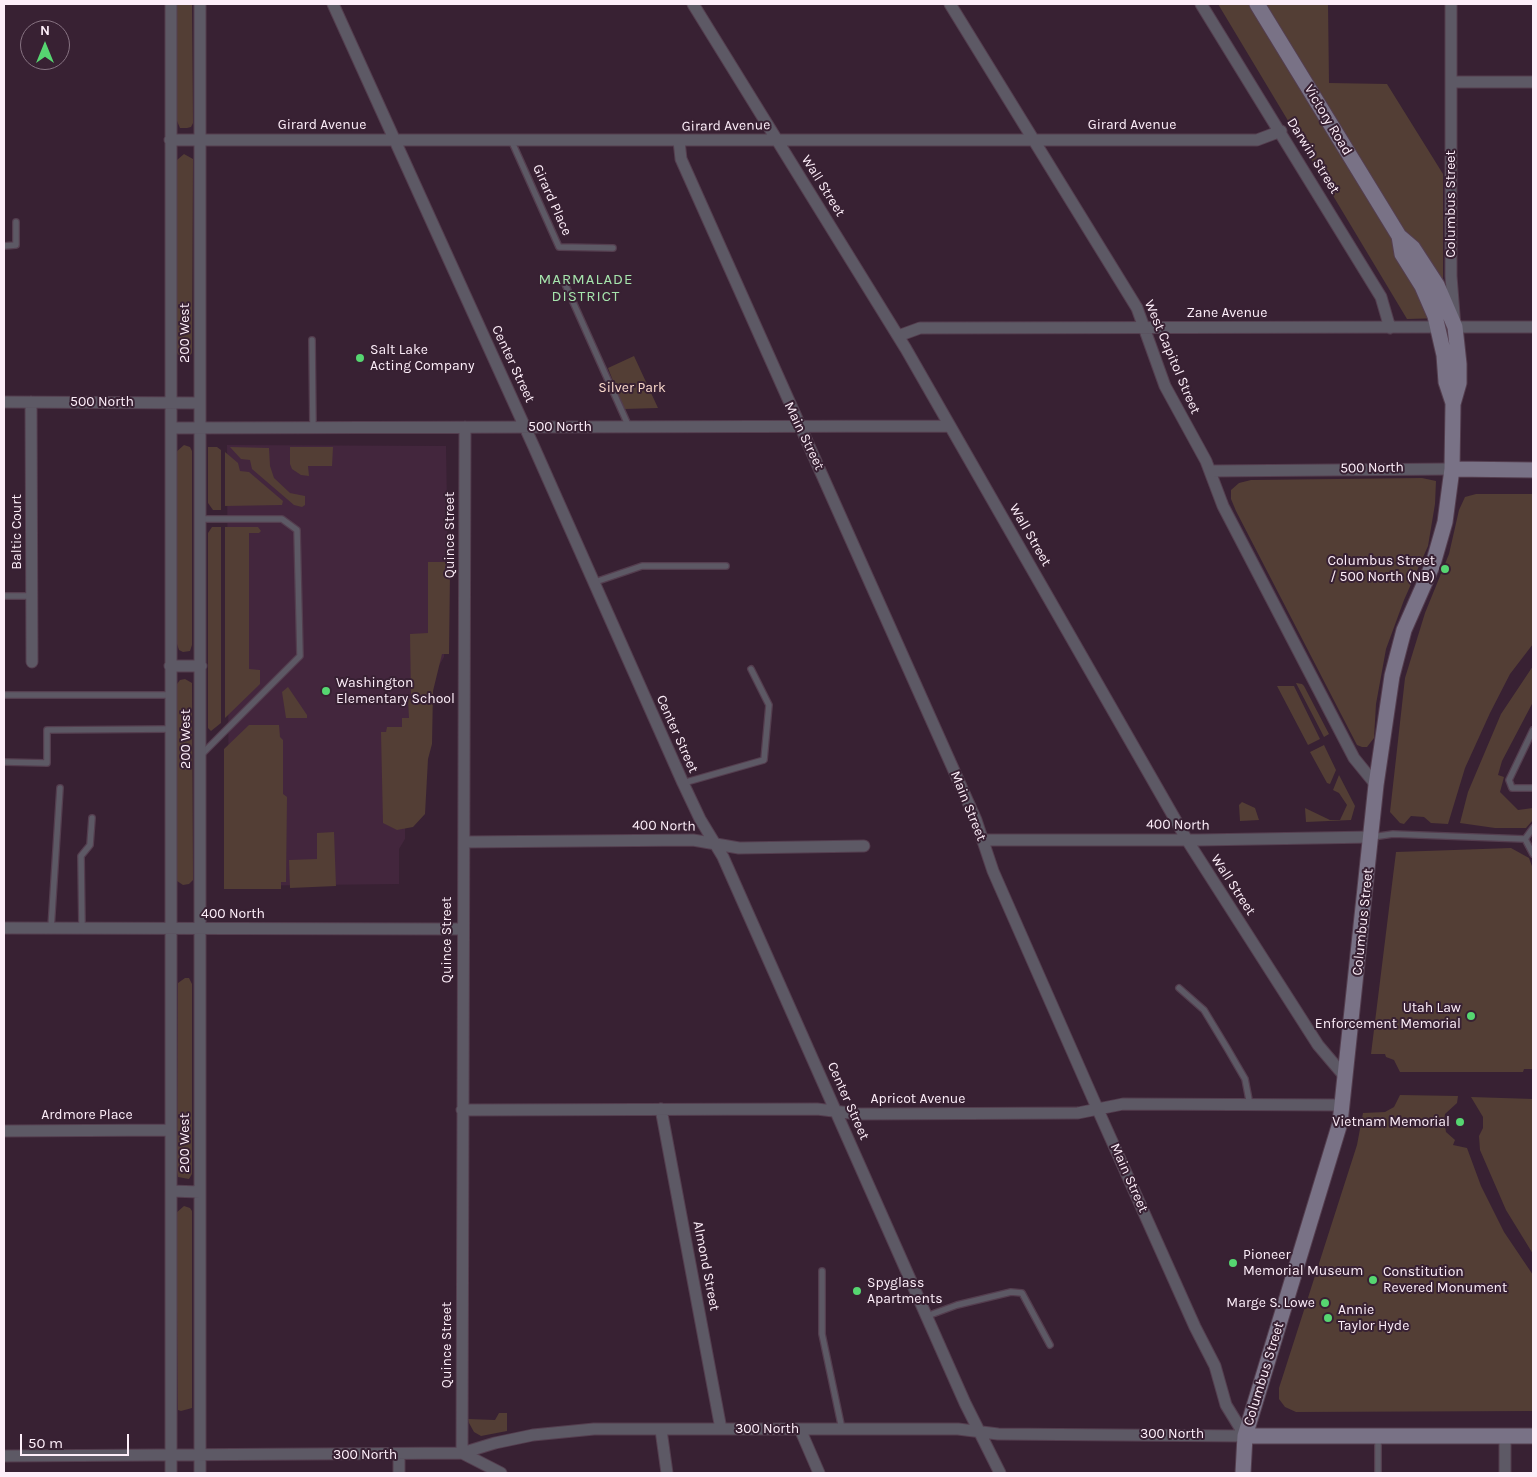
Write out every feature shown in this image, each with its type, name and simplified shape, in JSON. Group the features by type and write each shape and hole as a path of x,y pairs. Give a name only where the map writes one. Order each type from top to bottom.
{"main road":[{"name":"Victory Road","path":"1257,4 1399,236 1413,248 1437,285 1455,327"},
{"name":"Victory Road","path":"1399,236 1402,254 1430,302 1438,327"},
{"name":"Columbus Street","path":"1438,327 1444,355 1446,382 1454,404"},
{"name":"Columbus Street","path":"1245,1436 1340,1123 1372,837 1376,785 1392,676 1404,630 1433,564 1448,505 1452,469 1454,404 1459,383 1455,327"},
{"name":"500 North","path":"1452,469 1533,470"},
{"name":"300 North","path":"1245,1436 1533,1436"},
{"path":"1242,1473 1245,1436"}],"street":[{"name":"200 West","path":"171,4 171,1473"},
{"name":"200 West","path":"200,4 200,1473"},
{"name":"Center Street","path":"333,4 526,428 683,783 723,857 926,1316 979,1432 1000,1473"},
{"name":"Wall Street","path":"693,4 898,336 1187,840 1318,1045 1346,1078"},
{"name":"West Capitol Street","path":"950,4 1137,308 1165,386 1210,471 1223,506 1354,758 1376,785"},
{"name":"Darwin Street","path":"1201,4 1381,296 1388,314 1390,328"},
{"name":"Columbus Street","path":"1451,4 1451,276 1455,327"},
{"path":"1451,82 1533,82"},
{"name":"Girard Avenue","path":"170,140 512,142 1256,140 1281,132"},
{"name":"Main Street","path":"679,141 681,159 968,801 993,871 1098,1110 1195,1326 1215,1366 1226,1405 1245,1436"},
{"name":"Zane Avenue","path":"898,336 920,328 1438,327"},
{"path":"1455,327 1533,327"},
{"name":"500 North","path":"4,402 200,403"},
{"name":"Baltic Court","path":"31,402 32,662"},
{"name":"500 North","path":"171,428 950,426"},
{"name":"Quince Street","path":"462,1453 464,427"},
{"name":"500 North","path":"1210,471 1452,469"},
{"path":"170,666 201,666"},
{"name":"400 North","path":"982,840 1187,840 1372,837"},
{"name":"400 North","path":"464,842 693,840 739,848 864,846"},
{"name":"400 North","path":"4,928 462,929"},
{"name":"Apricot Avenue","path":"462,1110 817,1109 837,1112 1078,1114 1123,1104 1342,1105"},
{"name":"Almond Street","path":"661,1109 721,1429"},
{"name":"Ardmore Place","path":"4,1131 171,1130"},
{"path":"171,1191 200,1192"},
{"path":"800,1429 818,1473"},
{"name":"300 North","path":"4,1456 399,1455 462,1453 495,1443 569,1430 958,1429 998,1434 1245,1436"},
{"path":"661,1430 667,1473"},
{"path":"1505,1436 1505,1473"},
{"path":"462,1453 486,1470 501,1473"},
{"path":"399,1455 399,1473"}],"lane":[{"name":"Girard Place","path":"512,142 559,247 613,248"},
{"path":"4,246 16,245 16,222"},
{"path":"565,284 629,427"},
{"path":"312,340 313,428"},
{"path":"201,519 282,518 297,530 300,656 201,755"},
{"path":"595,582 642,566 726,566"},
{"path":"4,596 32,596"},
{"path":"683,783 764,760 769,705 751,669"},
{"path":"4,695 170,695"},
{"path":"4,762 47,762 47,730 170,729"},
{"path":"1533,730 1509,780 1512,788 1533,788"},
{"path":"52,928 60,788"},
{"path":"82,928 81,856 90,846 92,818"},
{"path":"1525,839 1533,828"},
{"path":"1372,837 1393,834 1525,839"},
{"path":"1525,839 1533,854"},
{"path":"1179,988 1204,1010 1244,1079 1250,1105"},
{"path":"822,1271 822,1334 842,1429"},
{"path":"926,1316 966,1303 1011,1292 1022,1293 1032,1308 1050,1345"},
{"path":"1378,1436 1378,1473"}],"shaded area":[{"name":"Washington Elementary School","path":"227,445 446,446 448,561 444,657 405,725 405,839 399,849 399,884 229,886"}],"green space":[{"path":"177,4 192,4 193,123 191,127 187,128 180,128 177,121"},
{"path":"1218,4 1328,4 1329,83 1387,84 1443,174 1443,318 1407,319"},
{"path":"184,154 193,159 192,353 188,358 182,358 176,352 177,160"},
{"name":"Silver Park","path":"634,356 658,408 624,409 608,368"},
{"path":"184,445 190,447 192,451 192,645 190,651 183,652 179,650 177,644 175,453"},
{"path":"208,447 217,447 221,450 221,510 213,510 208,503"},
{"path":"230,447 269,448 270,466 274,478 290,493 305,496 305,505 302,507 294,505 252,469 250,460 241,459"},
{"path":"290,447 333,447 332,466 308,466 309,476 301,475 292,469 290,464"},
{"path":"225,452 238,463 240,471 249,472 283,501 282,505 225,506"},
{"path":"1422,478 1436,481 1435,504 1428,546 1404,600 1386,649 1376,704 1374,738 1367,747 1362,747 1357,745 1236,511 1231,499 1231,490 1239,483 1251,480"},
{"path":"1476,494 1533,494 1533,644 1510,674 1490,713 1465,768 1448,824 1431,823 1424,817 1411,816 1404,824 1400,823 1390,812 1405,678 1425,613 1449,554 1459,510 1465,497"},
{"path":"212,527 221,527 221,723 211,731 208,728 208,533"},
{"path":"225,527 258,527 261,531 259,533 249,533 249,669 260,670 260,684 225,718"},
{"path":"428,562 446,562 447,571 450,571 449,654 442,654 433,691 432,744 428,759 425,814 413,827 397,830 383,823 381,732 386,732 387,727 402,727 402,718 409,718 408,699 411,699 410,634 428,633"},
{"path":"1533,666 1533,702 1502,761 1498,775 1504,777 1500,792 1518,810 1533,808 1533,820 1526,828 1495,828 1460,823 1468,792 1501,714"},
{"path":"185,679 192,683 193,880 189,884 183,885 177,881 177,684 180,680"},
{"path":"1296,683 1304,686 1329,734 1324,737"},
{"path":"1277,686 1294,686 1320,739 1308,745"},
{"path":"288,687 307,715 307,718 286,718 282,692"},
{"path":"249,725 279,725 280,737 283,740 283,794 287,797 286,882 281,882 281,889 224,889 224,749"},
{"path":"1324,745 1336,770 1330,784 1327,783 1310,752"},
{"path":"1339,775 1355,806 1351,820 1306,822 1305,808 1330,820 1340,820 1347,805 1339,793 1333,790"},
{"path":"1242,802 1255,808 1259,820 1240,821 1239,805"},
{"path":"334,832 336,886 290,888 289,860 317,859 317,833"},
{"path":"1511,848 1529,858 1533,869 1533,1069 1524,1069 1523,1072 1400,1072 1394,1060 1386,1057 1385,1054 1371,1054 1396,852"},
{"path":"185,978 189,978 192,984 192,1174 189,1179 178,1177 177,1171 178,983"},
{"path":"1400,1095 1458,1096 1457,1103 1445,1114 1446,1132 1455,1140 1453,1145 1467,1148 1481,1186 1504,1232 1533,1275 1533,1411 1296,1412 1285,1407 1279,1399 1279,1388 1357,1145 1363,1113 1385,1112 1394,1107"},
{"path":"1471,1097 1533,1099 1533,1254 1506,1210 1480,1150 1479,1136 1483,1128 1483,1117"},
{"path":"184,1206 192,1211 192,1408 181,1411 178,1410 176,1213"},
{"path":"499,1413 507,1413 507,1431 481,1436 474,1432 469,1423 468,1419 495,1420"}],"place":[{"name":"Salt Lake Acting Company","path":"360,358"},
{"name":"Columbus Street / 500 North (NB)","path":"1445,569"},
{"name":"Washington Elementary School","path":"326,691"},
{"name":"Utah Law Enforcement Memorial","path":"1471,1016"},
{"name":"Vietnam Memorial","path":"1460,1122"},
{"name":"Pioneer Memorial Museum","path":"1233,1263"},
{"name":"Constitution Revered Monument","path":"1373,1280"},
{"name":"Spyglass Apartments","path":"857,1291"},
{"name":"Marge S. Lowe","path":"1325,1303"},
{"name":"Annie Taylor Hyde","path":"1328,1318"}],"district":[{"name":"MARMALADE DISTRICT","path":"586,288"}]}
